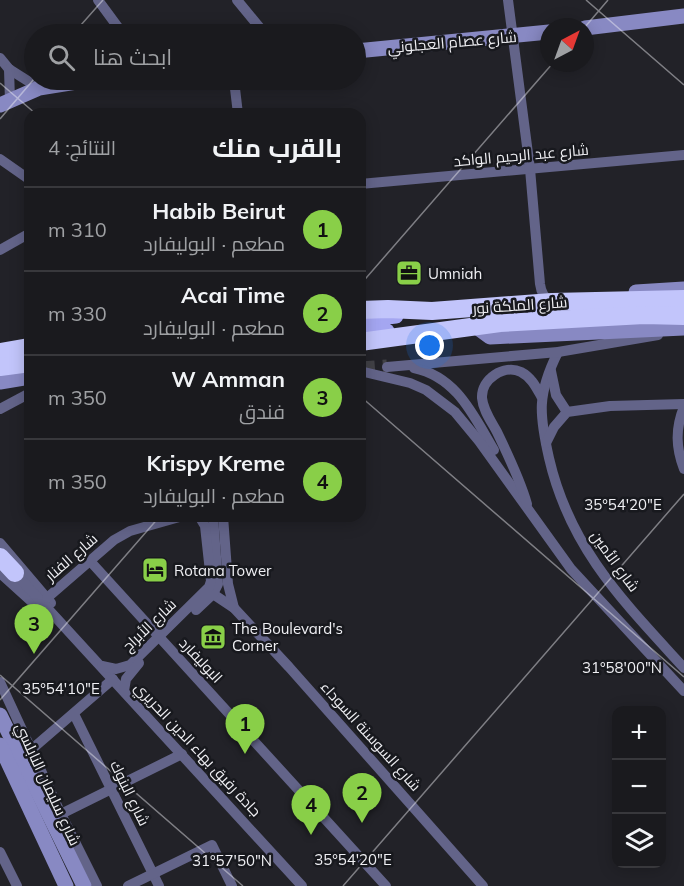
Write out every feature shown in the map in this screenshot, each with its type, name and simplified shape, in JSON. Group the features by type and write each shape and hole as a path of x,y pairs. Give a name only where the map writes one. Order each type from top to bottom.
{"highway":[{"name":"شارع الملكة نور","path":"366,310 432,311 552,302 684,299"},
{"name":"شارع الملكة نور","path":"366,341 461,328 565,319 644,315 684,316"},
{"path":"0,352 24,348"},
{"path":"2,379 24,366"},
{"path":"0,557 7,573"}],"main road":[{"path":"366,319 432,311"},
{"path":"366,332 461,328"}],"street":[{"path":"98,0 116,24"},
{"path":"237,0 257,24"},
{"path":"508,0 530,170 540,284 546,300 552,302 608,294 684,289"},
{"path":"594,27 684,16"},
{"name":"شارع عصام العجلوني","path":"366,50 540,33"},
{"path":"0,58 9,69 24,78"},
{"path":"5,103 9,69"},
{"path":"5,103 34,90"},
{"path":"235,90 237,108"},
{"name":"شارع عبد الرحيم الواكد","path":"366,184 684,155"},
{"path":"0,159 24,176"},
{"path":"0,250 24,236"},
{"path":"524,305 532,298 540,284"},
{"path":"366,350 461,328 490,338 684,329"},
{"path":"530,513 467,405 455,390 438,376 426,371 387,367 558,352 684,329"},
{"path":"0,343 24,340"},
{"name":"شارع الأمين","path":"558,352 541,396 541,408 546,444 560,496 578,536 604,576 684,668"},
{"path":"551,366 555,395 567,412"},
{"path":"530,513 518,478 487,412 482,396 485,385 491,378 508,369 528,376 541,396"},
{"path":"366,372 410,382 448,406 479,441 571,569 684,692"},
{"path":"2,379 24,377"},
{"path":"0,409 24,396"},
{"path":"546,444 555,427 567,412 610,406 684,406 677,432 678,453 684,469"},
{"name":"شارع الفنار","path":"47,598 114,540 130,531 162,522"},
{"name":"شارع الأبراج","path":"124,691 129,674 209,586 211,581 206,532 202,522"},
{"path":"213,522 218,581 213,594"},
{"name":"شارع السوسنة السوداء","path":"223,522 228,584 234,608"},
{"name":"جادة رفيق بهاء الدين الحريري","path":"0,543 65,621 67,630"},
{"name":"البوليفارد","path":"90,561 386,886"},
{"name":"جادة رفيق بهاء الدين الحريري","path":"7,573 101,666 302,886"},
{"name":"شارع الأبراج","path":"101,666 112,669 126,667 213,594"},
{"name":"شارع السوسنة السوداء","path":"213,594 234,608 483,886"},
{"path":"636,639 648,628"},
{"path":"32,749 113,679"},
{"name":"شارع سليمان النابلسي","path":"0,682 97,886"},
{"name":"شارع البنوك","path":"74,714 159,886"},
{"name":"شارع سليمان النابلسي","path":"0,715 84,886"},
{"name":"شارع سليمان النابلسي","path":"0,745 66,886"},
{"path":"0,752 11,770"},
{"path":"61,814 182,754"},
{"path":"128,886 212,845 232,886"},
{"path":"0,852 17,886"}],"tunnel":[{"path":"366,369 387,367"}],"place":[{"name":"Umniah","path":"409,273"},
{"name":"Rotana Tower","path":"155,570"},
{"name":"The Boulevard's Corner","path":"213,637"},
{"name":"W Amman","path":"34,654"},
{"name":"Habib Beirut","path":"245,754"},
{"name":"Acai Time","path":"362,823"},
{"name":"Krispy Kreme","path":"311,835"}]}
